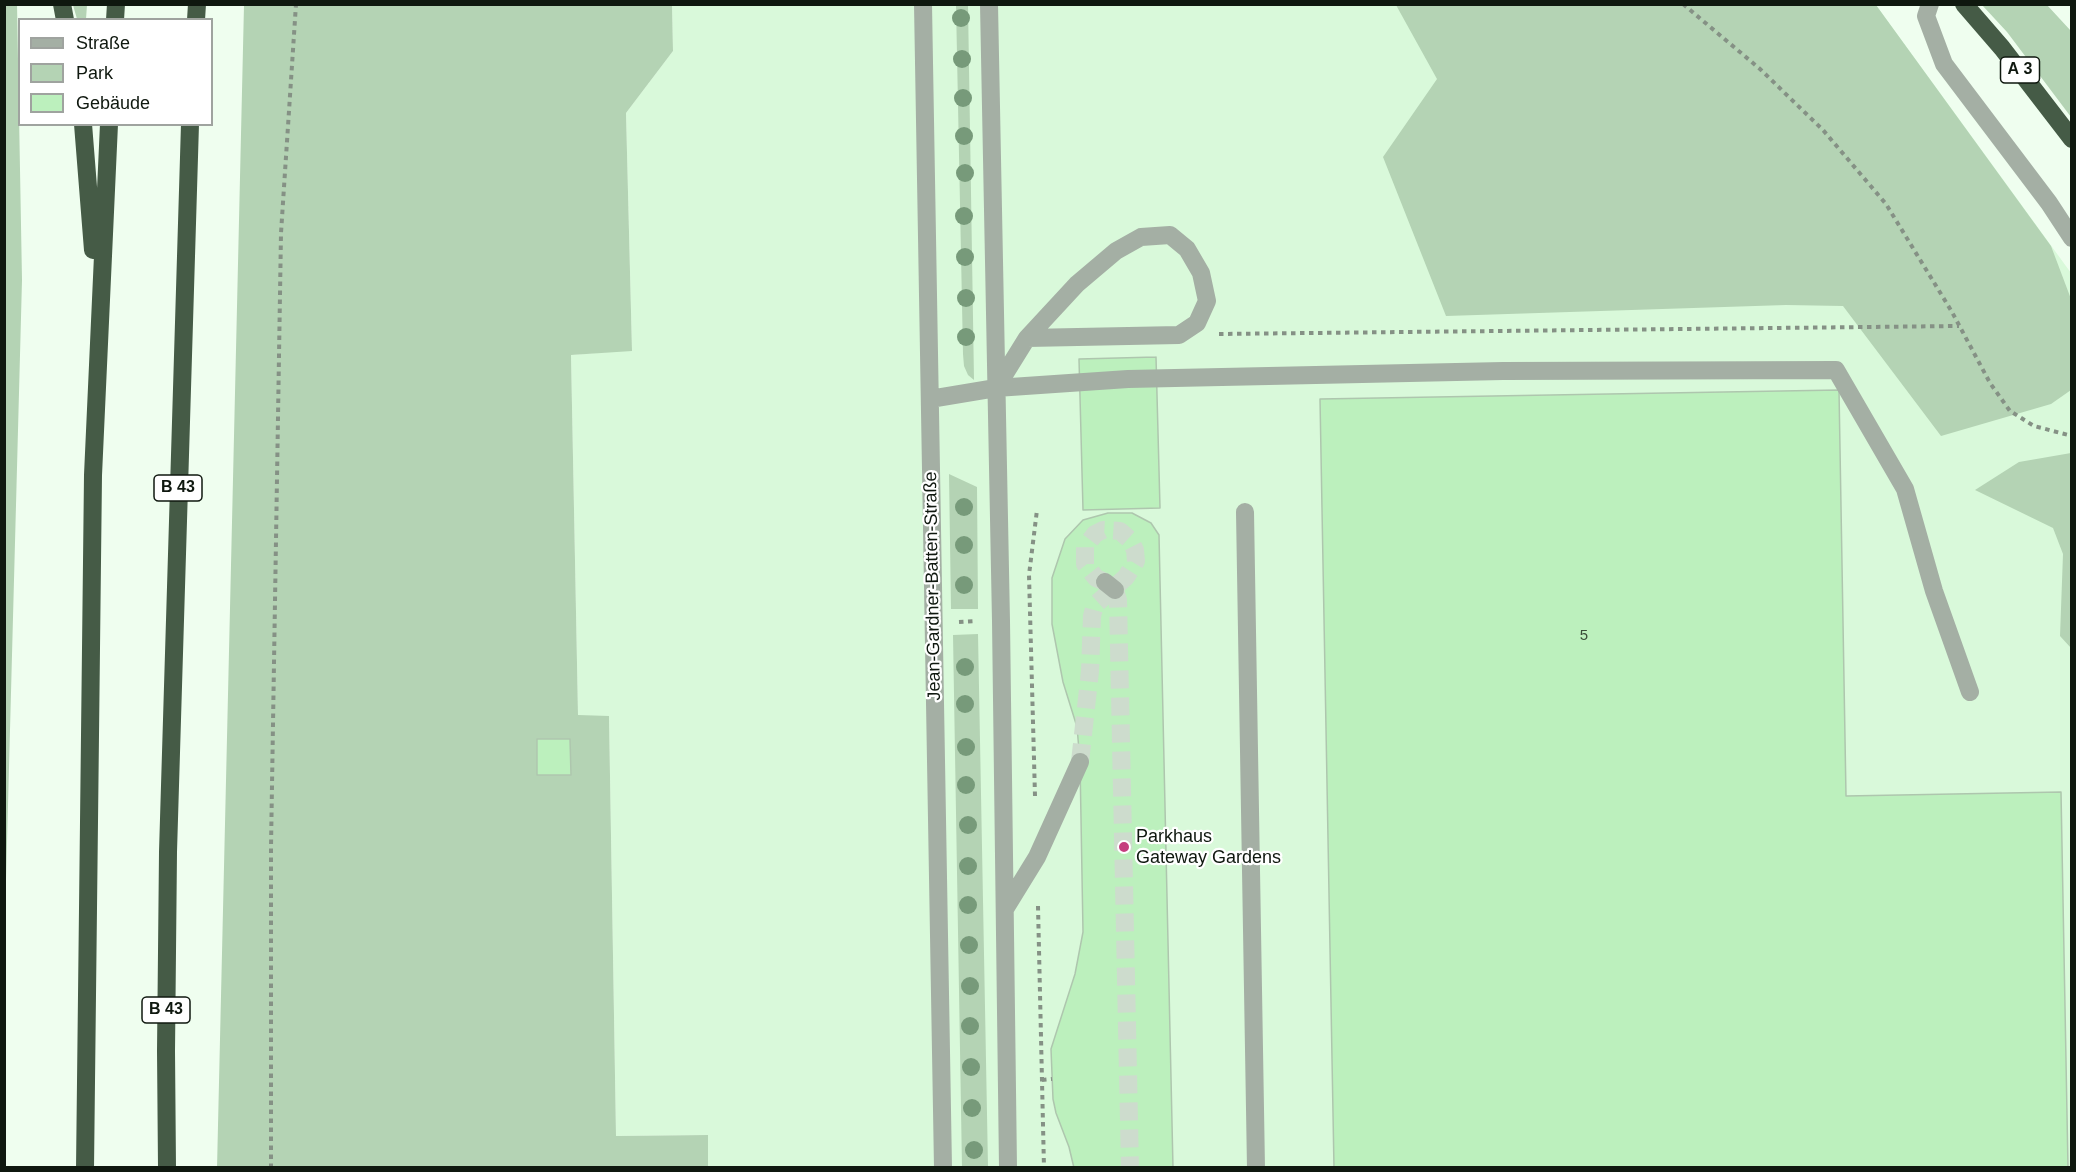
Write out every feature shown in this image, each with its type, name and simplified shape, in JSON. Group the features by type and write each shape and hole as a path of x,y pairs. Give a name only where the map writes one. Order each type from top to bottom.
{"highway":[{"name":"A 3","path":"1964,4 2002,48 2072,139"},
{"path":"82,126 99,318"},
{"path":"85,1167 93,499 99,318 110,126"},
{"name":"B 43","path":"167,1167 168,852 190,126"}],"street":[{"name":"Jean-Gardner-Batten-Straße","path":"922,4 943,1167"},
{"path":"989,4 1001,621 1008,1167"},
{"path":"1930,4 1926,16 1944,64 2049,203 2072,238"},
{"path":"996,388 1027,338 1077,284 1116,251 1141,237 1170,235 1187,249 1201,273 1207,302 1197,323 1179,335 1027,338"},
{"path":"930,399 996,388 1128,380 1491,371 1836,370 1905,489 1934,591 1970,692"},
{"path":"1245,512 1256,1167"},
{"path":"1005,909 1037,857 1080,762"}],"path":[{"path":"271,1167 271,847 281,233 296,4"},
{"path":"1683,4 1760,69 1823,130 1887,204 1990,383 2010,411 2034,426 2072,436"},
{"path":"1179,335 1959,326"},
{"path":"934,622 1001,621"},
{"path":"1042,1080 1052,1079"}],"shaded area":[{"path":"672,5 1876,5 2071,273 2071,1167 708,1168 708,1135 616,1136 609,716 578,716 571,355 632,350 626,113 673,51"}],"green space":[{"path":"17,4 22,280 5,917 4,5"},
{"path":"73,5 87,5 86,18 77,18"},
{"path":"244,5 672,5 673,51 626,113 632,351 571,355 578,715 609,716 616,1136 708,1135 708,1167 217,1168"},
{"path":"956,5 968,5 974,380 968,375 964,366 963,354"},
{"path":"1396,5 1876,5 2051,246 2071,299 2071,390 2051,404 1941,436 1843,306 1786,305 1446,316 1383,157 1437,79"},
{"path":"1982,5 2047,5 2071,31 2071,117 2007,32"},
{"path":"2072,453 2071,648 2060,636 2063,554 2053,528 1975,490 2019,462"},
{"path":"949,474 977,487 978,609 951,609"},
{"path":"978,634 988,1167 962,1168 953,635"}],"building":[{"path":"1156,357 1160,508 1083,510 1079,359"},
{"path":"1839,390 1846,796 2061,792 2068,1168 1334,1168 1320,399"},
{"name":"Parkhaus Gateway Gardens","path":"1108,513 1132,513 1151,523 1159,535 1173,1168 1074,1168 1053,1099 1051,1049 1075,974 1083,932 1080,762 1077,727 1063,682 1052,624 1052,578 1065,539 1083,520"},
{"path":"537,739 570,739 571,775 537,775"}],"tunnel":[{"path":"1080,762 1090,671 1092,616 1095,605 1126,577 1136,561 1135,550 1130,540 1120,531 1103,530 1095,534 1085,547 1085,564 1096,578 1105,582"},
{"path":"1115,590 1118,600 1130,1168"}],"place":[{"name":"Parkhaus Gateway Gardens","path":"1124,847"}]}
